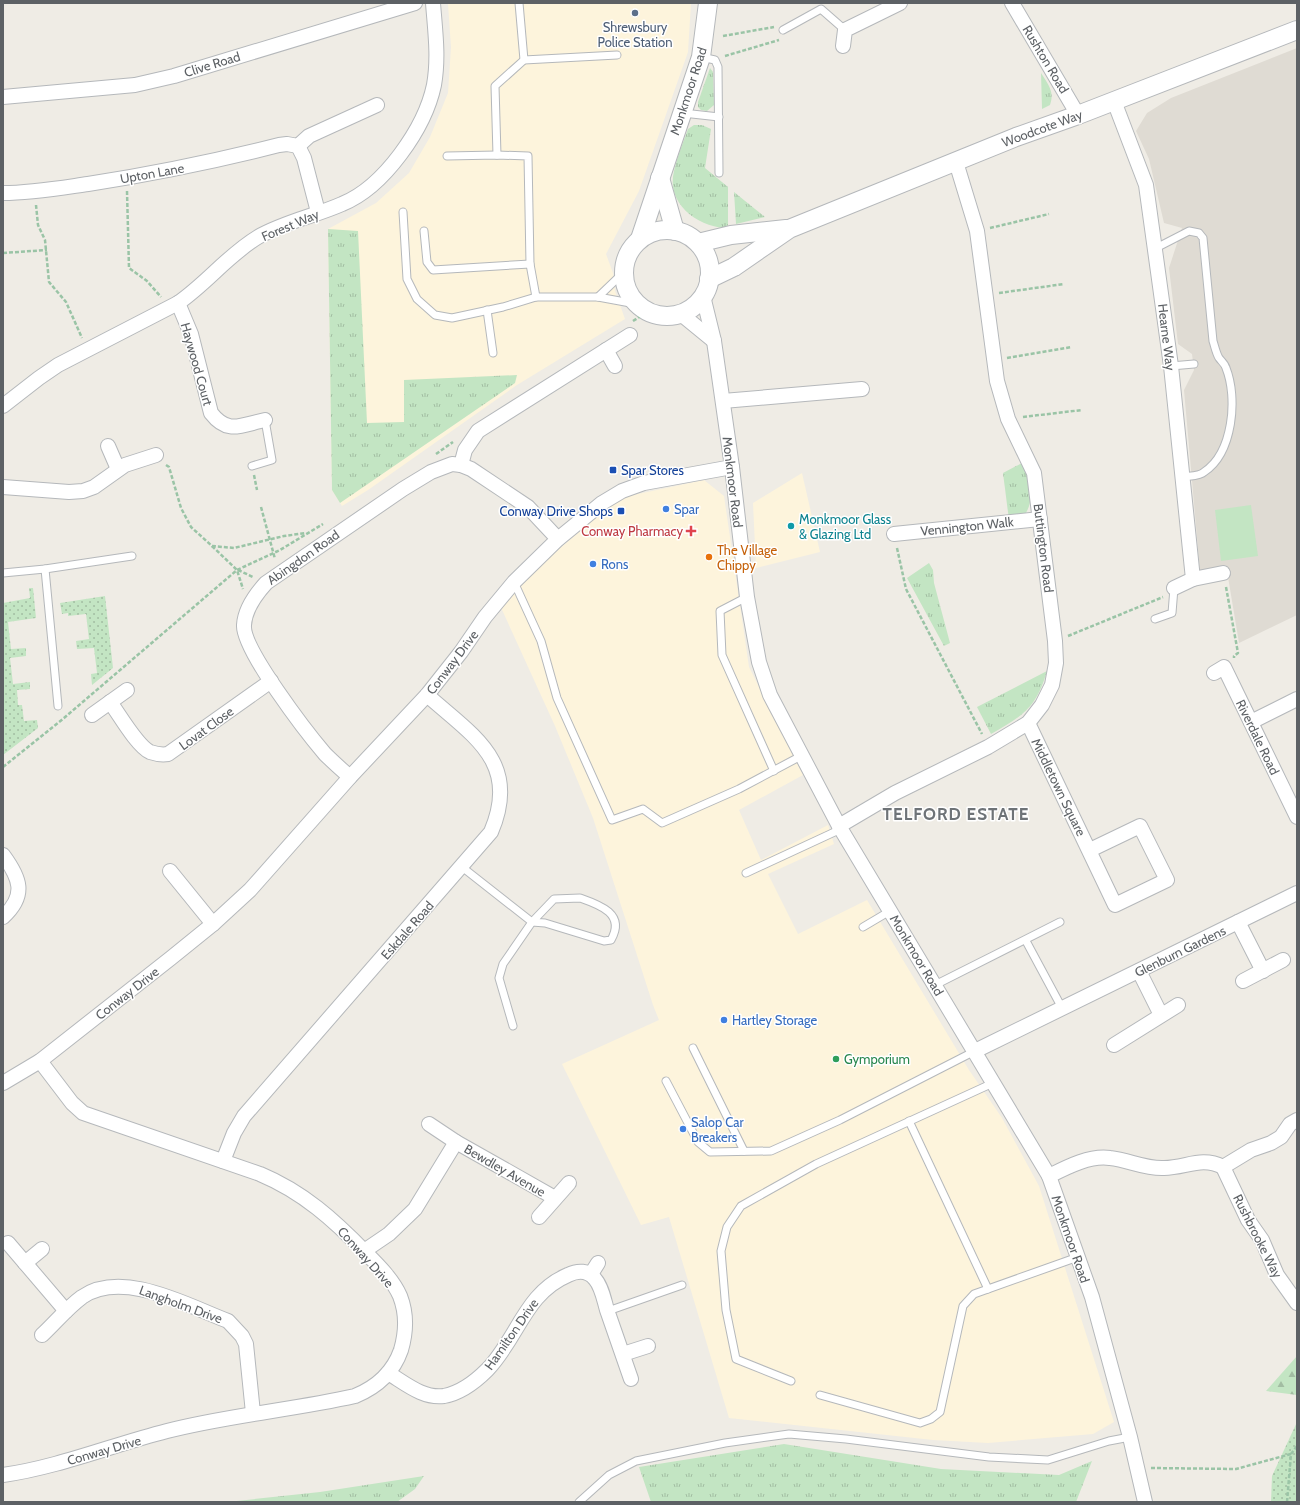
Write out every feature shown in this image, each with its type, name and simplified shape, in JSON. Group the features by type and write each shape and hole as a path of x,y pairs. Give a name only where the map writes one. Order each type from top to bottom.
{"street":[{"name":"Clive Road","path":"3,97 135,85 174,76 416,3"},
{"name":"Forest Way","path":"3,406 39,378 87,350 173,306 192,293 230,258 257,238 318,212 343,204 365,191 378,180 394,162 416,129 424,113 433,86 437,61 433,3"},
{"name":"Monkmoor Road","path":"640,239 701,57 708,3"},
{"path":"843,46 845,30 900,3"},
{"name":"Rushton Road","path":"1012,3 1078,115"},
{"name":"Woodcote Way","path":"709,279 734,267 789,229 1016,137 1078,115 1297,30"},
{"name":"Hearne Way","path":"1114,101 1146,185 1156,248 1171,366 1184,476 1193,579"},
{"path":"318,212 304,158 298,146 309,136 377,105"},
{"name":"Upton Lane","path":"3,193 35,191 126,178 217,161 279,145 287,144 298,146"},
{"name":"Buttington Road","path":"840,827 895,793 988,747 1028,723 1042,705 1052,685 1056,663 1056,641 1034,473 1008,419 998,388 977,231 956,162"},
{"path":"660,178 675,231"},
{"name":"Woodcote Way","path":"698,243 731,235 789,229"},
{"path":"667,230 675,231 690,237 698,243 709,264 709,279 703,296 691,309 681,314 667,317 639,312 626,288 623,274 628,255 640,239 652,233 667,230"},
{"name":"Monkmoor Road","path":"703,296 714,341 723,401 747,597 759,662 770,695 840,827 1049,1176 1092,1298 1130,1437 1145,1502"},
{"name":"Haywood Court","path":"173,306 193,341 211,413 225,427 234,427 264,420"},
{"path":"681,314 714,341"},
{"path":"558,539 528,507 480,474 461,465 465,450 478,431 630,335"},
{"path":"606,350 615,366"},
{"path":"723,401 862,389"},
{"path":"108,446 118,469"},
{"path":"3,487 69,492 83,491 94,487 118,469 133,462 156,455"},
{"name":"Abingdon Road","path":"350,777 327,756 306,731 271,681 247,641 244,626 248,608 256,594 266,582 403,489 431,472 452,464 461,465"},
{"name":"Conway Drive","path":"3,1083 40,1061 213,924 250,890 350,777 427,695 461,652 485,617 514,582 558,539 602,502 622,491 644,483 732,467"},
{"name":"Vennington Walk","path":"894,534 1040,519"},
{"path":"1173,590 1193,579 1223,573"},
{"name":"Riverdale Road","path":"1219,670 1251,722 1297,817"},
{"name":"Lovat Close","path":"110,702 140,744 148,751 159,755 168,754 271,681"},
{"path":"92,716 127,690"},
{"name":"Eskdale Road","path":"223,1161 234,1133 244,1116 491,832 498,816 501,790 499,777 490,754 480,742 427,695"},
{"path":"1251,722 1297,699"},
{"name":"Middletown Square","path":"1028,723 1115,905 1167,880 1140,826 1090,850"},
{"path":"3,855 15,872 19,886 16,902 3,917"},
{"path":"170,871 213,924"},
{"name":"Glenburn Gardens","path":"975,1051 1297,892"},
{"path":"1238,922 1263,971"},
{"path":"1244,981 1283,960"},
{"path":"1139,971 1161,1016"},
{"path":"1114,1045 1178,1005"},
{"name":"Conway Drive","path":"3,1475 40,1468 167,1431 253,1413 355,1396 367,1391 388,1373 398,1360 406,1325 400,1296 391,1282 364,1251 332,1219 299,1193 282,1183 260,1174 84,1113 72,1103 40,1061"},
{"path":"1049,1176 1068,1167 1086,1161 1109,1158 1150,1168 1166,1168 1199,1162 1213,1162 1223,1167 1251,1150 1271,1143 1281,1137 1290,1124 1297,1120"},
{"name":"Bewdley Avenue","path":"429,1124 456,1142 555,1198"},
{"name":"Bewdley Avenue","path":"364,1251 389,1234 415,1209 456,1142"},
{"name":"Rushbrooke Way","path":"1223,1167 1248,1220 1262,1240 1277,1275 1297,1303"},
{"name":"Bewdley Avenue","path":"539,1217 569,1183"},
{"path":"8,1243 66,1311"},
{"path":"25,1263 42,1249"},
{"name":"Hamilton Drive","path":"388,1373 415,1389 430,1395 444,1396 463,1388 487,1371 498,1358 513,1335 527,1308 542,1291 558,1279 576,1271 594,1269 631,1379"},
{"name":"Langholm Drive","path":"42,1336 66,1311 83,1297 94,1291 120,1286 147,1290 228,1321 242,1336 246,1344 253,1413"},
{"path":"623,1354 648,1346"}],"lane":[{"path":"519,3 524,60"},
{"path":"783,30 821,9 845,30"},
{"path":"497,154 495,86 524,60 617,55"},
{"path":"701,57 715,60 718,67 719,173"},
{"path":"682,112 718,117"},
{"path":"447,156 497,154 528,156 530,264 536,297"},
{"path":"403,212 407,279 416,300 435,315 452,318 503,307 536,297 598,297 639,312"},
{"path":"1156,248 1189,231 1199,233 1203,238 1213,341 1218,357 1226,367 1229,380 1232,418 1227,440 1219,457 1204,473 1184,476"},
{"path":"424,232 427,262 433,270 530,264"},
{"path":"598,297 623,274"},
{"path":"487,310 494,353"},
{"path":"1171,366 1194,364"},
{"path":"252,466 272,460 264,420"},
{"path":"3,573 45,569 132,556"},
{"path":"45,569 58,706"},
{"path":"514,582 541,641 557,698 612,820 643,810 662,823 774,771 801,756"},
{"path":"1155,618 1172,613 1173,590"},
{"path":"747,597 720,611 722,655 774,771"},
{"path":"746,873 840,827"},
{"path":"462,866 532,922 546,923 604,941 611,940 616,932 616,922 602,906 580,898 554,899 532,922 503,964 499,978 513,1026"},
{"path":"864,927 890,911"},
{"path":"935,985 1026,941 1060,922"},
{"path":"1026,941 1062,1008"},
{"path":"693,1048 744,1151"},
{"path":"666,1081 698,1142 710,1152 771,1151 840,1120 975,1051"},
{"path":"791,1381 736,1358 726,1310 721,1250 727,1227 741,1206 816,1164 993,1083"},
{"path":"908,1122 988,1289"},
{"path":"820,1395 920,1423 930,1419 940,1412 963,1306 974,1294 1078,1257"},
{"path":"608,1311 682,1285"},
{"path":"579,1502 609,1475 636,1461 725,1443 789,1434 846,1439 989,1457 1048,1460 1109,1441 1130,1437"}],"path":[{"path":"723,36 781,25 784,38 725,56"},
{"path":"126,178 129,268 147,281 161,298 173,306"},
{"path":"35,191 38,225 46,240 49,282 66,302 87,350"},
{"path":"977,231 1050,214"},
{"path":"3,253 47,250"},
{"path":"985,295 1064,284"},
{"path":"994,360 1072,347"},
{"path":"1008,419 1082,410"},
{"path":"156,455 169,467 181,508 191,528 237,570 248,608"},
{"path":"252,466 257,490"},
{"path":"261,507 274,552"},
{"path":"212,546 234,548 284,536 307,533"},
{"path":"894,534 906,589 988,747"},
{"path":"1219,670 1236,660 1234,656 1238,653 1223,573"},
{"path":"1056,641 1173,590"},
{"path":"1287,1502 1291,1454 1297,1446"},
{"path":"1138,1472 1148,1468 1236,1469 1291,1454"}],"shaded area":[{"path":"691,3 688,52 639,191 606,254 613,273 615,291 625,319 517,385 368,490 342,506 332,490 328,229 376,203 409,173 430,137 448,93 451,47 448,4"},
{"path":"1297,48 1297,615 1239,643 1226,565 1200,571 1184,390 1194,370 1192,354 1178,344 1169,268 1182,228 1164,223 1149,159 1136,131 1147,113 1171,98"},
{"path":"802,473 820,552 756,568 753,503"},
{"path":"704,480 724,496 749,667 803,775 739,810 761,860 828,825 834,844 768,874 798,934 867,900 969,1070 1002,1118 1039,1186 1114,1422 1093,1434 988,1443 933,1440 729,1418 669,1217 641,1225 562,1064 659,1020 593,818 555,726 498,601 619,498"}],"green space":[{"path":"710,68 713,72 714,105 707,111 701,110 698,107 698,102"},
{"path":"1041,73 1050,88 1052,96 1050,105 1042,109"},
{"path":"694,125 702,125 711,129 705,168 728,187 728,225 725,228 704,223 694,218 679,203 675,193 673,183 677,160 688,129"},
{"path":"734,192 765,217 736,224"},
{"path":"328,229 358,231 367,423 404,422 404,380 517,375 515,383 340,503 332,490"},
{"path":"1022,463 1029,484 1029,505 1027,512 1022,518 1009,520 1003,473"},
{"path":"1251,505 1258,556 1221,561 1215,510"},
{"path":"929,563 933,570 934,583 950,643 944,646 907,578"},
{"path":"29,588 33,588 36,618 8,622 11,649 26,648 26,656 10,658 13,684 30,682 30,689 17,690 18,705 22,705 24,721 37,720 38,728 3,755 3,603 30,598"},
{"path":"105,596 113,668 92,685 91,674 97,673 94,648 77,649 76,641 89,639 86,614 68,616 68,613 62,614 60,603"},
{"path":"1047,671 1038,694 1027,710 1012,722 991,734 977,707"},
{"path":"1297,1356 1297,1395 1266,1391"},
{"path":"1297,1422 1297,1502 1271,1502 1272,1476"},
{"path":"784,1444 941,1469 1059,1475 1092,1461 1076,1502 651,1502 639,1467"},
{"path":"424,1476 415,1489 397,1502 227,1502 320,1492"}],"place":[{"name":"Shrewsbury Police Station","path":"635,13"},
{"name":"Spar Stores","path":"613,470"},
{"name":"Spar","path":"666,509"},
{"name":"Conway Drive Shops","path":"621,511"},
{"name":"Monkmoor Glass & Glazing Ltd","path":"791,526"},
{"name":"Conway Pharmacy","path":"691,531"},
{"name":"The Village Chippy","path":"709,557"},
{"name":"Rons","path":"593,564"},
{"name":"Hartley Storage","path":"724,1020"},
{"name":"Gymporium","path":"836,1059"},
{"name":"Salop Car Breakers","path":"683,1129"}],"district":[{"name":"TELFORD ESTATE","path":"956,814"}]}
